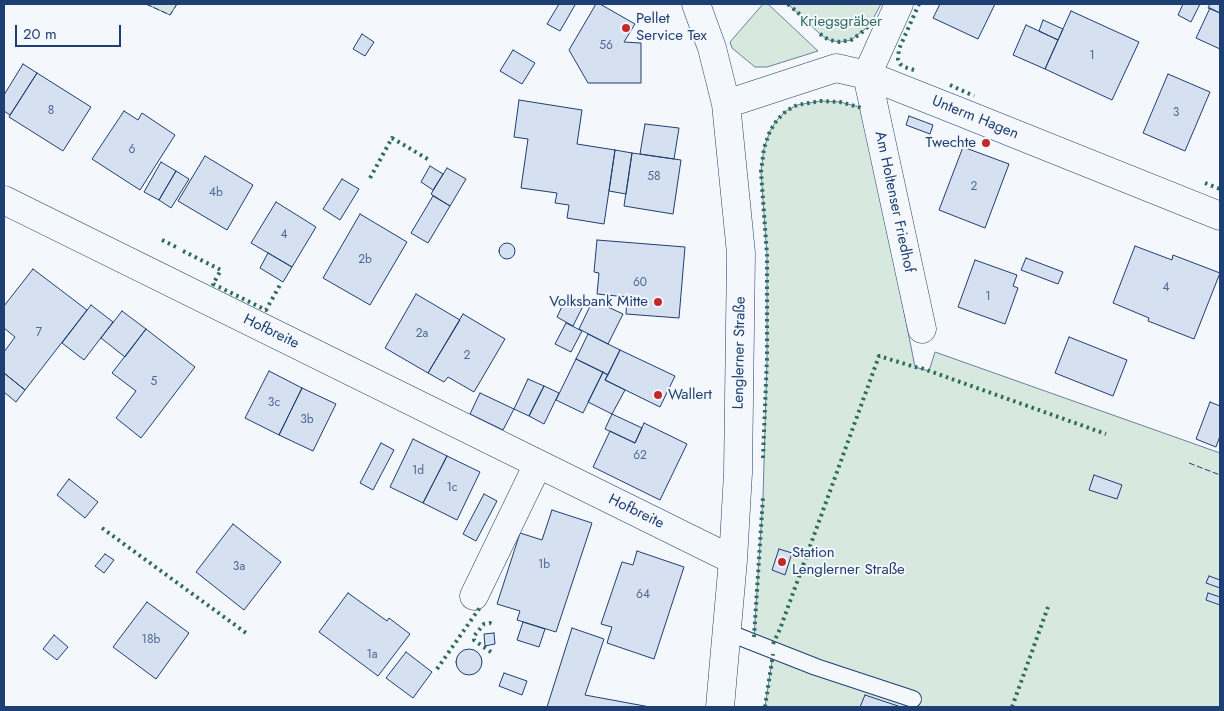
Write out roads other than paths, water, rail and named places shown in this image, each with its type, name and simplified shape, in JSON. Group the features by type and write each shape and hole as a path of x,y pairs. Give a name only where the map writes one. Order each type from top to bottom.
{"street":[{"name":"Lenglerner Straße","path":"696,4 712,48 726,104 741,253 738,473 733,560 720,707"},
{"path":"867,76 899,4"},
{"name":"Unterm Hagen","path":"726,104 836,68 867,76 1220,216"},
{"name":"Am Holtenser Friedhof","path":"867,76 922,329"},
{"name":"Hofbreite","path":"4,200 733,560"},
{"path":"474,596 538,464"}],"lane":[{"path":"727,632 816,667 913,699"}],"place":[{"name":"Pellet Service Tex","path":"626,28"},
{"name":"Twechte","path":"986,143"},
{"name":"Volksbank Mitte","path":"658,302"},
{"name":"Wallert","path":"658,395"},
{"name":"Station Lenglerner Straße","path":"782,562"}],"park label":[{"name":"Kriegsgräber","path":"841,22"}]}
